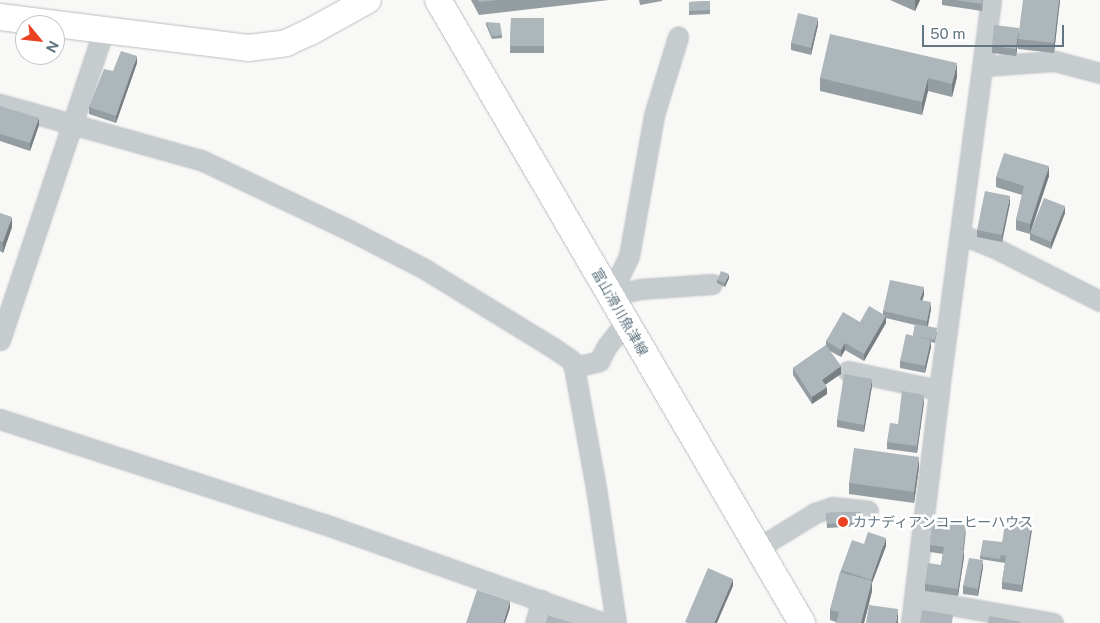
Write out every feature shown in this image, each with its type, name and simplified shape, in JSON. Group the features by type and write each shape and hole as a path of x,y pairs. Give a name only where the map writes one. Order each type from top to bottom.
{"main road":[{"path":"0,17 248,48 286,43 368,0"},
{"name":"富山滑川魚津線","path":"438,0 802,623"}],"street":[{"path":"911,623 916,599 939,390 991,0"},
{"path":"0,340 104,30"},
{"path":"610,295 629,256 654,115 678,37"},
{"path":"983,66 1055,61 1100,74"},
{"path":"0,104 73,126 201,160 349,230 423,268 570,359 574,367 596,488 616,623"},
{"path":"960,234 995,248 1100,301"},
{"path":"610,295 640,288 712,284"},
{"path":"574,367 599,361 617,334 628,326"},
{"path":"848,371 939,390"},
{"path":"0,419 324,524 603,623"},
{"path":"758,548 815,513 832,507 868,510"},
{"path":"916,599 976,616 1053,623"},
{"path":"535,623 542,600"}],"building":[{"path":"478,0 498,0 479,2"},
{"path":"955,0 982,0 982,4"},
{"path":"1023,0 1059,0 1054,43 1018,39"},
{"path":"710,1 710,10 689,11 689,2"},
{"path":"798,13 818,18 811,48 791,43"},
{"path":"511,18 544,18 544,46 510,46"},
{"path":"486,22 500,23 502,35 492,36"},
{"path":"994,25 1019,28 1016,49 992,46"},
{"path":"830,34 957,63 952,84 928,78 922,102 820,78"},
{"path":"121,51 137,56 116,116 89,107 104,69 113,71"},
{"path":"0,106 39,118 30,143 0,134"},
{"path":"1004,153 1049,166 1030,224 1016,220 1024,186 996,177"},
{"path":"985,191 1010,196 1002,235 977,230"},
{"path":"1044,198 1065,206 1051,242 1030,233"},
{"path":"0,213 12,217 3,242 0,241"},
{"path":"721,271 729,274 725,283 717,280"},
{"path":"890,280 924,287 920,300 931,302 927,321 883,311"},
{"path":"869,306 886,316 864,354 845,343 841,350 826,341 843,312 860,322"},
{"path":"915,324 937,328 935,340 913,336"},
{"path":"906,334 931,340 925,366 900,361"},
{"path":"826,345 841,366 822,380 827,387 812,397 793,368"},
{"path":"844,374 872,379 864,425 837,420"},
{"path":"902,391 924,395 917,446 887,442 890,423 898,424"},
{"path":"854,448 919,457 914,492 849,483"},
{"path":"861,512 861,522 827,524 826,513"},
{"path":"1006,518 1032,522 1022,585 1002,582 1006,556 1000,555"},
{"path":"932,520 966,524 963,549 958,548 964,550 958,589 925,584 928,563 941,565 944,547 930,545"},
{"path":"868,532 886,538 871,580 841,570 852,540 864,544"},
{"path":"983,540 1002,542 1000,559 980,556"},
{"path":"969,558 983,560 978,589 963,586"},
{"path":"708,568 733,579 714,623 685,622"},
{"path":"840,572 872,581 861,623 836,623 839,612 830,610"},
{"path":"477,590 510,601 503,623 466,623"},
{"path":"869,605 898,609 896,623 866,623"},
{"path":"922,610 953,615 952,623 920,623"},
{"path":"548,615 573,623 546,623"},
{"path":"989,616 1021,622 1021,623 988,623"}],"place":[{"name":"カナディアンコーヒーハウス","path":"843,522"}]}
